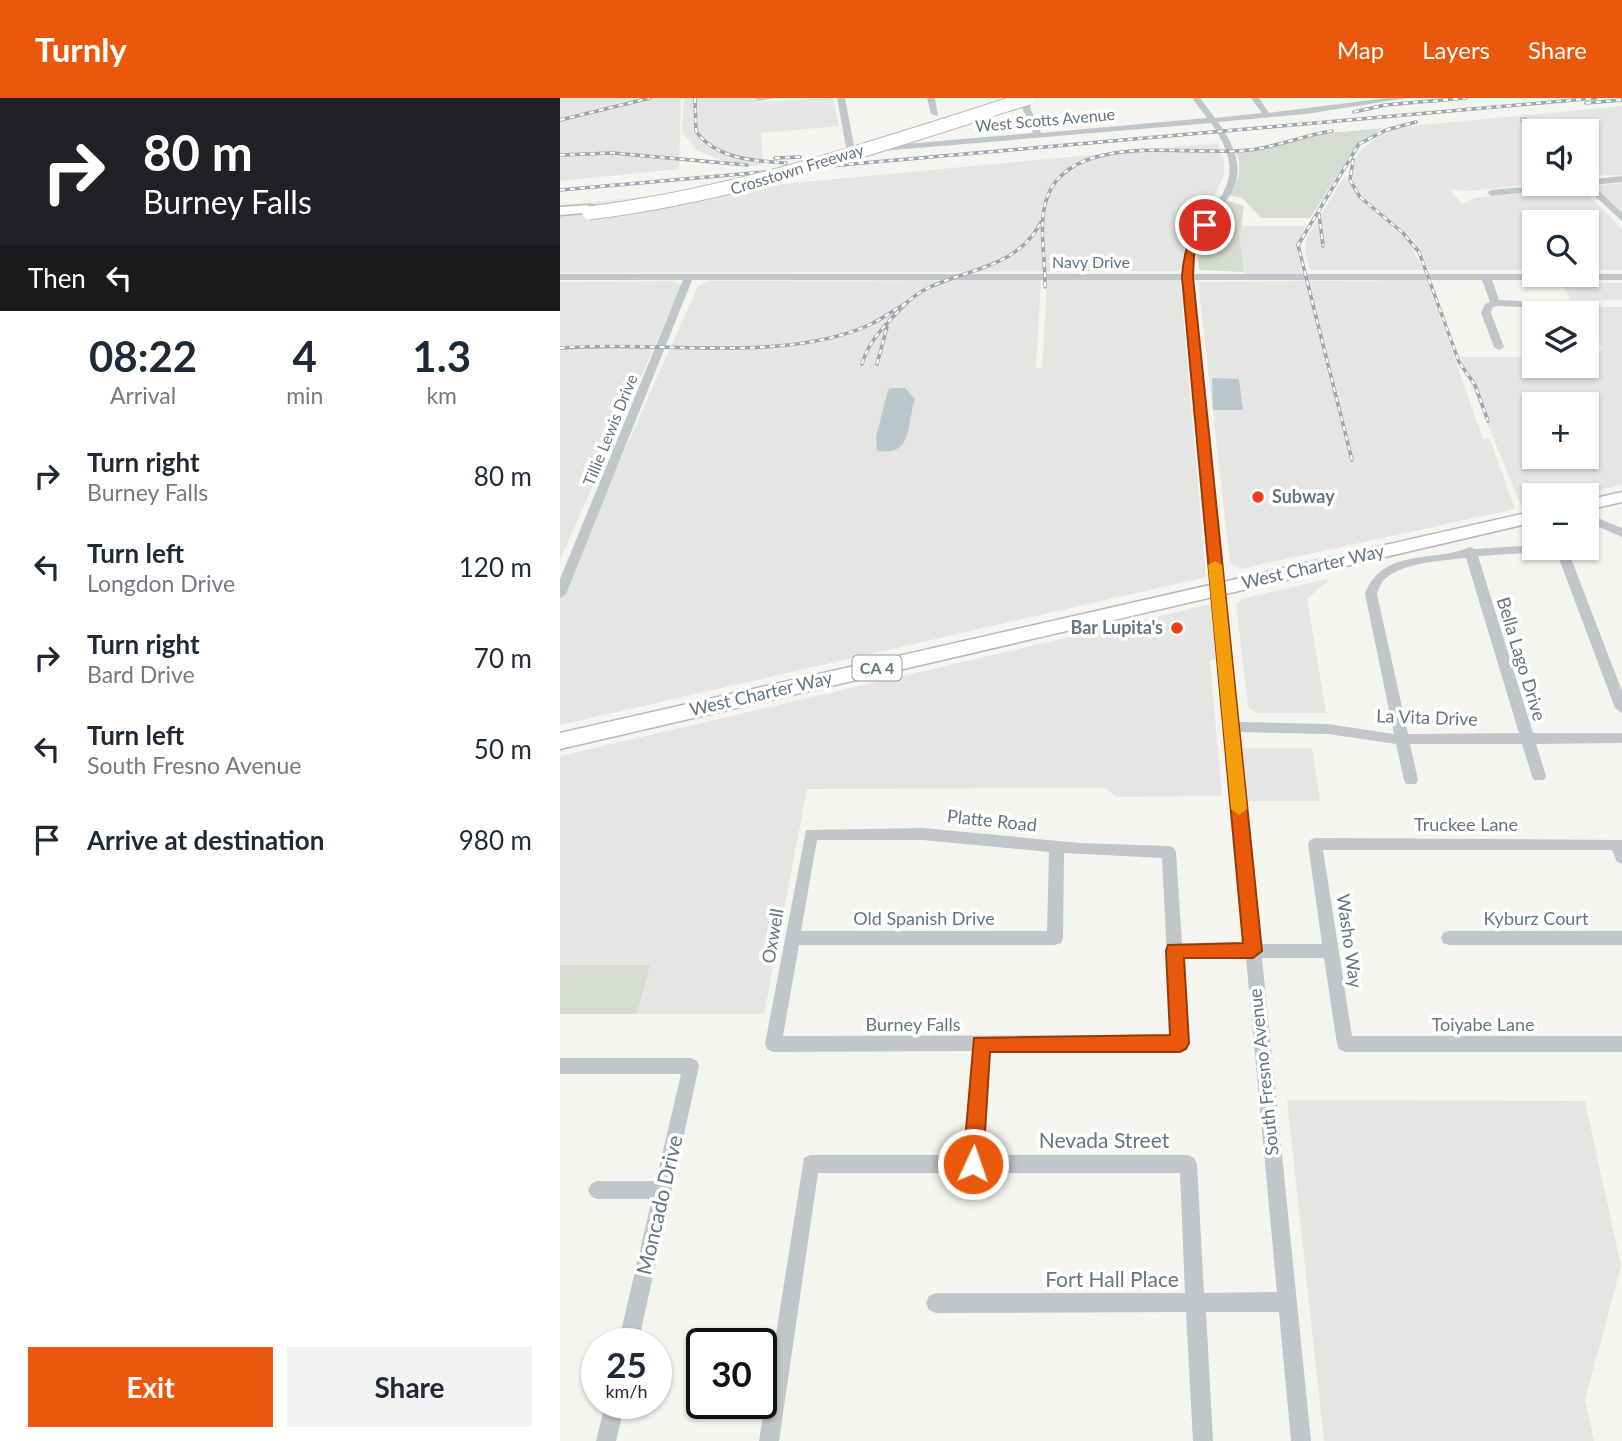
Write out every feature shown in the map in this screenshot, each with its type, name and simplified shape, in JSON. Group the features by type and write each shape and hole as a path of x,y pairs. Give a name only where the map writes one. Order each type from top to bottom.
{"highway":[{"name":"Crosstown Freeway","path":"589,211 663,197 735,179 1001,98"},
{"name":"Crosstown Freeway","path":"560,214 663,204 733,189 1029,98"},
{"path":"1599,502 1622,497"},
{"name":"West Charter Way","path":"560,741 1522,519"}],"street":[{"path":"758,99 771,98"},
{"name":"West Scotts Avenue","path":"841,98 850,148 856,150 1322,110 1403,98"},
{"path":"931,98 935,114"},
{"path":"1022,98 1038,135"},
{"name":"South Fresno Avenue","path":"1196,98 1232,156 1234,174 1224,195 1193,243 1189,255 1188,277 1301,1441"},
{"path":"1255,98 1268,115"},
{"path":"1312,98 1322,110"},
{"path":"1599,182 1622,179"},
{"path":"1491,193 1522,190"},
{"path":"1599,195 1622,218"},
{"name":"Navy Drive","path":"560,277 1622,277"},
{"path":"1486,277 1494,303"},
{"name":"Tillie Lewis Drive","path":"560,594 688,278"},
{"path":"1499,347 1486,313 1488,306 1494,303 1522,305"},
{"path":"1599,523 1620,531"},
{"path":"1411,780 1371,594 1375,582 1393,569 1470,551 1521,550"},
{"name":"Bella Lago Drive","path":"1470,551 1539,776"},
{"path":"1566,560 1622,708"},
{"name":"La Vita Drive","path":"1231,727 1328,729 1403,740 1622,738"},
{"name":"Platte Road","path":"811,834 942,835 1057,847 1169,852 1175,951"},
{"name":"Oxwell","path":"773,1044 811,834"},
{"name":"Truckee Lane","path":"1315,844 1620,851"},
{"name":"Washo Way","path":"1315,844 1345,1044"},
{"name":"Old Spanish Drive","path":"792,938 1055,938 1057,847"},
{"name":"Kyburz Court","path":"1449,938 1622,938"},
{"path":"1175,951 1331,951"},
{"name":"Burney Falls","path":"773,1044 1180,1043 1175,951"},
{"path":"973,1164 981,1044"},
{"name":"Toiyabe Lane","path":"1345,1044 1622,1044"},
{"name":"Moncado Drive","path":"560,1066 691,1066 632,1328"},
{"name":"Nevada Street","path":"769,1441 810,1164 1188,1164 1196,1303"},
{"path":"597,1190 663,1190"},
{"name":"Fort Hall Place","path":"936,1303 1287,1302"},
{"path":"1196,1303 1203,1441"},
{"path":"606,1441 611,1419"}],"shaded area":[{"path":"560,98 681,98 679,169 560,181"},
{"path":"684,98 757,98 758,102 833,98 839,126 761,133 763,165 743,167 743,164 717,159 697,150 682,132"},
{"path":"1622,106 1622,175 1599,176 1599,119 1522,119 1522,186 1469,191 1450,190 1462,204 1475,198 1522,193 1522,196 1589,196 1622,229 1622,270 1599,270 1599,210 1522,210 1522,270 1429,270 1414,240 1363,197 1349,173 1353,160 1365,146 1385,132 1400,127"},
{"path":"1382,128 1354,149 1310,218 1261,218 1242,198 1229,195 1238,175 1236,153 1311,135"},
{"path":"1218,143 1224,161 1224,174 1212,203 1187,236 1181,269 1177,271 560,273 560,205"},
{"path":"1345,176 1359,198 1408,240 1423,270 1310,270 1305,251 1307,236"},
{"path":"1622,183 1622,214 1599,192 1599,185"},
{"path":"1225,200 1244,206 1241,226 1238,227 1244,272 1199,270 1197,248"},
{"path":"1237,226 1305,226 1297,250 1302,274 1244,274"},
{"path":"1041,280 1036,368 1042,369 1047,280 1180,281 1206,577 560,725 560,595 698,286 709,281"},
{"path":"1427,280 1483,439 1490,439 1515,509 1240,569 1230,563 1198,282"},
{"path":"672,281 681,286 560,560 560,282"},
{"path":"1599,283 1622,283 1622,300 1571,300 1564,287 1599,287"},
{"path":"1599,307 1622,307 1622,485 1599,490 1599,483 1522,483 1522,508 1460,357 1522,357 1522,378 1599,378 1599,350 1603,350 1599,342"},
{"path":"1212,378 1239,379 1243,410 1213,410"},
{"path":"905,388 915,399 909,428 903,444 897,449 877,451 876,437 888,390"},
{"path":"1331,578 1307,599 1326,713 1257,713 1248,707 1236,604 1241,599"},
{"path":"1211,604 1216,660 1210,660 1222,796 1116,797 1105,788 807,789 764,1014 637,1014 650,965 560,965 560,756"},
{"path":"1241,748 1312,748 1320,801 1246,801"},
{"path":"560,965 650,965 637,1014 560,1014"},
{"path":"1287,1100 1585,1101 1621,1266 1585,1400 1594,1441 1324,1441"}],"railway":[{"path":"560,120 650,98"},
{"path":"695,98 696,131 714,148 736,157 786,163"},
{"path":"1354,112 1385,105 1466,98"},
{"path":"560,190 1596,98"},
{"path":"1586,103 1622,100"},
{"path":"1352,460 1298,245 1359,144 1386,130 1416,122"},
{"path":"1045,287 1042,236 1044,210 1052,187 1068,170 1089,159 1115,153 1143,150 1249,150 1332,131"},
{"path":"560,155 613,153 747,165"},
{"path":"775,158 800,157"},
{"path":"1353,160 1350,180 1360,197 1403,233 1419,252 1459,362 1475,385 1488,421"},
{"path":"1319,214 1323,246"},
{"path":"862,364 877,335 913,298 928,288 1006,257 1020,248 1041,222"},
{"path":"560,348 718,348 797,344 835,337 869,325 906,303"},
{"path":"877,364 887,327"}],"slow traffic":[{"path":"1215,565 1239,809"}],"place":[{"name":"Subway","path":"1258,497"},
{"name":"Bar Lupita's","path":"1177,628"}],"route":[{"path":"973,1164 981,1044 1180,1043 1175,951 1253,951 1188,277 1189,255 1193,243 1205,225"}]}
